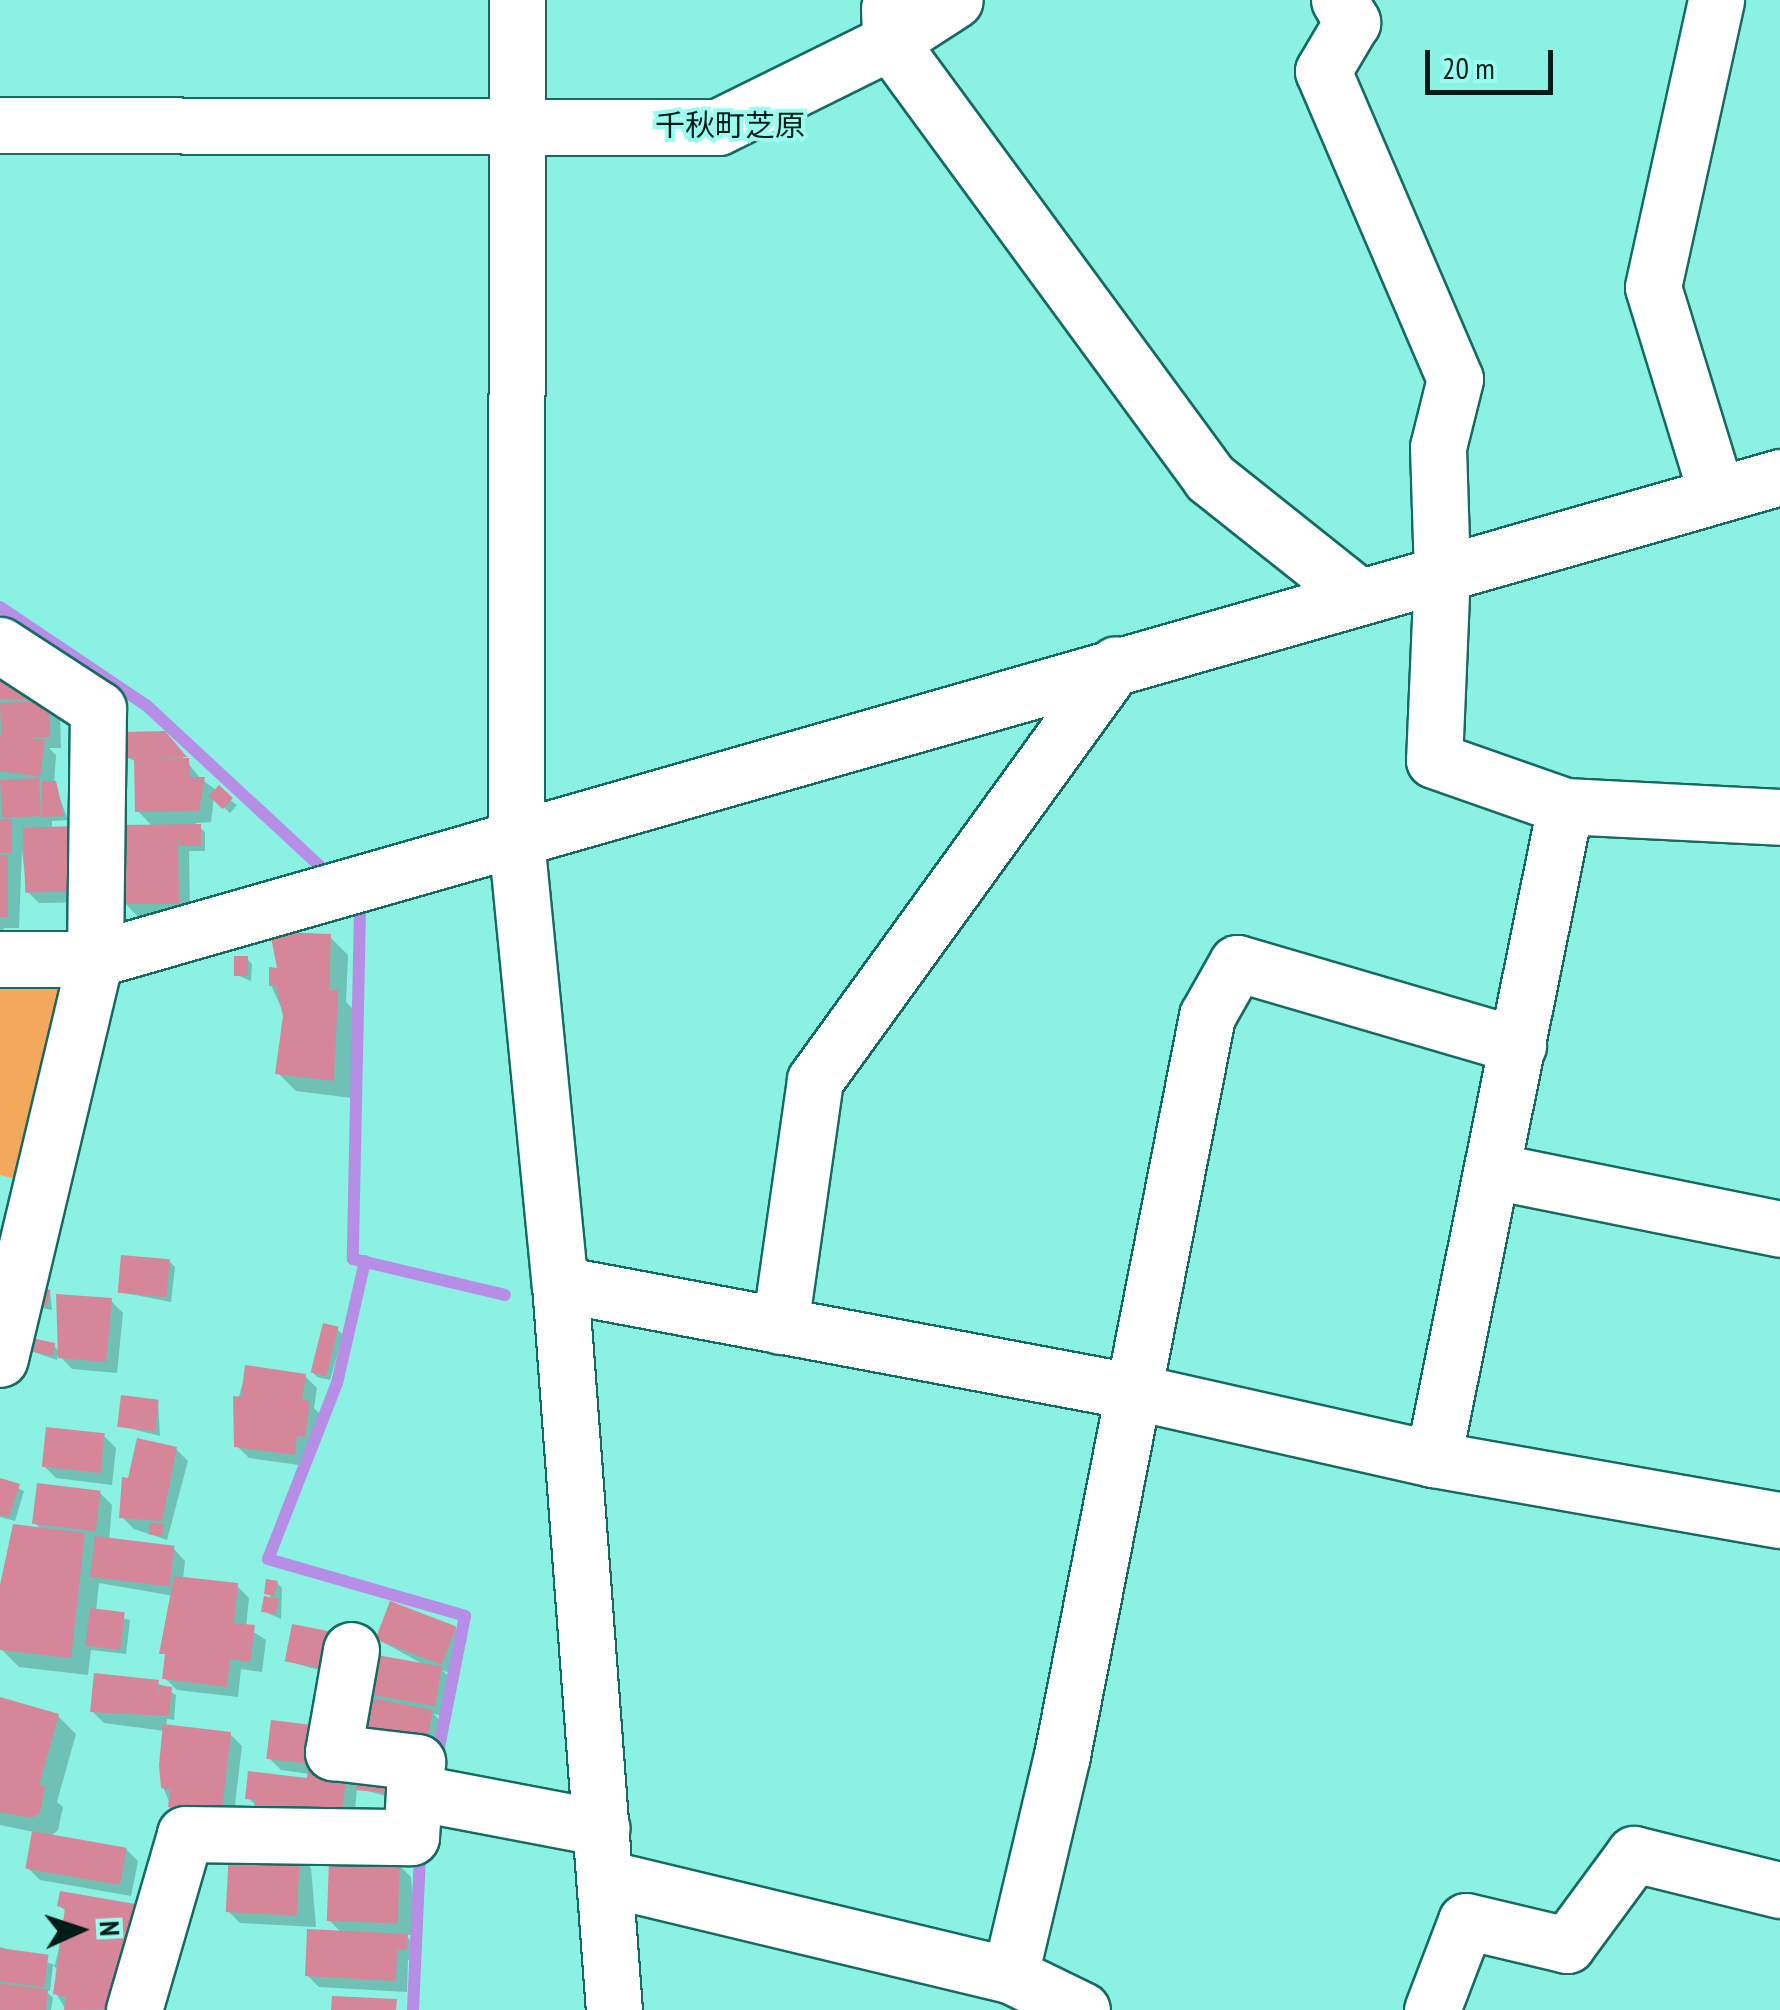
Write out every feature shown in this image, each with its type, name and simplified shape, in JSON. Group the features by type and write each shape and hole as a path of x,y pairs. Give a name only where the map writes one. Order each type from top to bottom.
{"street":[{"path":"517,0 516,839 560,1284 614,2010"},
{"path":"0,126 718,127 889,21 955,0"},
{"path":"1339,0 1352,22 1322,72 1454,379 1438,447 1442,570 1434,760 1564,806 1780,817"},
{"path":"1716,0 1652,286 1716,492"},
{"path":"889,21 1210,478 1357,595"},
{"path":"0,959 95,959 1442,570 1780,477"},
{"path":"0,644 98,709 95,959 0,1358"},
{"path":"780,1326 815,1080 1116,664"},
{"path":"1433,1459 1564,806"},
{"path":"1010,1975 1136,1392 1207,1016 1237,962 1518,1045"},
{"path":"1493,1171 1780,1229"},
{"path":"560,1284 1136,1392 1433,1459 1780,1520"},
{"path":"134,2010 185,1834 411,1837 417,1762 333,1752 352,1650"},
{"path":"414,1792 1010,1975 1082,2010"},
{"path":"1432,2010 1466,1921 1567,1945 1634,1854 1780,1890"}],"shaded area":[{"path":"0,984 65,984 29,1182 0,1175"}],"building":[{"path":"0,655 34,699 0,699"},
{"path":"49,701 50,737 1,739 0,703"},
{"path":"165,731 187,757 151,759 189,758 190,777 205,777 199,811 135,812 134,758 124,758 123,732"},
{"path":"0,734 45,740 40,777 0,771"},
{"path":"39,778 41,816 2,818 0,780"},
{"path":"42,781 56,781 64,816 42,817"},
{"path":"219,785 233,798 223,809 209,796"},
{"path":"0,819 12,819 12,853 0,853"},
{"path":"201,824 201,846 179,846 178,835 179,904 122,904 121,825"},
{"path":"76,826 78,891 25,893 23,828"},
{"path":"0,855 8,855 8,917 0,917"},
{"path":"278,932 331,934 329,990 338,990 334,1081 275,1074 283,1016 276,986 269,986 269,967 277,968 271,937"},
{"path":"234,956 248,956 248,976 234,976"},
{"path":"121,1255 170,1259 167,1297 118,1293"},
{"path":"33,1286 51,1290 47,1306 29,1302"},
{"path":"56,1294 112,1298 106,1362 58,1358"},
{"path":"323,1323 339,1327 326,1376 311,1372"},
{"path":"22,1336 55,1343 53,1356 19,1349"},
{"path":"245,1365 306,1374 302,1400 310,1401 305,1437 297,1436 295,1455 234,1447 233,1396 241,1397"},
{"path":"121,1395 159,1400 155,1431 117,1427"},
{"path":"46,1427 105,1433 100,1473 42,1467"},
{"path":"137,1438 177,1447 162,1521 119,1518 122,1477 128,1478"},
{"path":"0,1478 20,1484 9,1517 0,1515"},
{"path":"37,1483 101,1491 96,1531 32,1524"},
{"path":"151,1522 164,1525 162,1536 148,1534"},
{"path":"13,1524 85,1533 71,1658 0,1650 0,1585"},
{"path":"95,1536 174,1546 169,1586 90,1577"},
{"path":"174,1576 238,1583 234,1623 255,1625 250,1662 230,1659 227,1687 162,1679 165,1654 159,1654"},
{"path":"266,1579 278,1581 274,1596 264,1594"},
{"path":"264,1596 279,1599 276,1615 261,1612"},
{"path":"390,1601 456,1626 442,1665 375,1639"},
{"path":"90,1608 125,1612 120,1650 85,1646"},
{"path":"292,1624 343,1634 336,1671 285,1661"},
{"path":"371,1654 442,1667 435,1706 364,1693"},
{"path":"94,1673 159,1680 157,1698 160,1685 172,1687 169,1716 90,1712"},
{"path":"0,1697 59,1714 39,1785 45,1786 40,1812 32,1818 0,1812"},
{"path":"371,1698 433,1710 425,1749 363,1737"},
{"path":"271,1720 323,1726 318,1765 266,1759"},
{"path":"163,1724 231,1732 221,1818 168,1807 170,1790 161,1788 159,1765"},
{"path":"308,1768 347,1772 341,1821 253,1816 255,1800 245,1799 248,1771 307,1778"},
{"path":"358,1769 395,1773 393,1794 356,1790"},
{"path":"32,1831 127,1848 120,1885 25,1868"},
{"path":"229,1850 300,1854 297,1916 226,1912"},
{"path":"329,1859 400,1861 398,1923 327,1921"},
{"path":"60,1891 141,1905 118,2009 64,2010 66,1997 53,1994 65,1908 57,1906"},
{"path":"307,1929 408,1934 407,1950 397,1949 396,1981 305,1976"},
{"path":"0,1948 49,1955 44,1987 0,1981"},
{"path":"0,1983 48,1990 46,2010 0,2010"},
{"path":"332,1996 397,1999 396,2010 331,2010"}],"waterway":[{"path":"0,607 146,705 320,866"},
{"path":"360,911 353,1259 505,1295"},
{"path":"365,1261 337,1383 268,1559 465,1616 436,1763"},
{"path":"413,2010 420,1853"}],"district":[{"name":"千秋町芝原","path":"730,125"}]}
